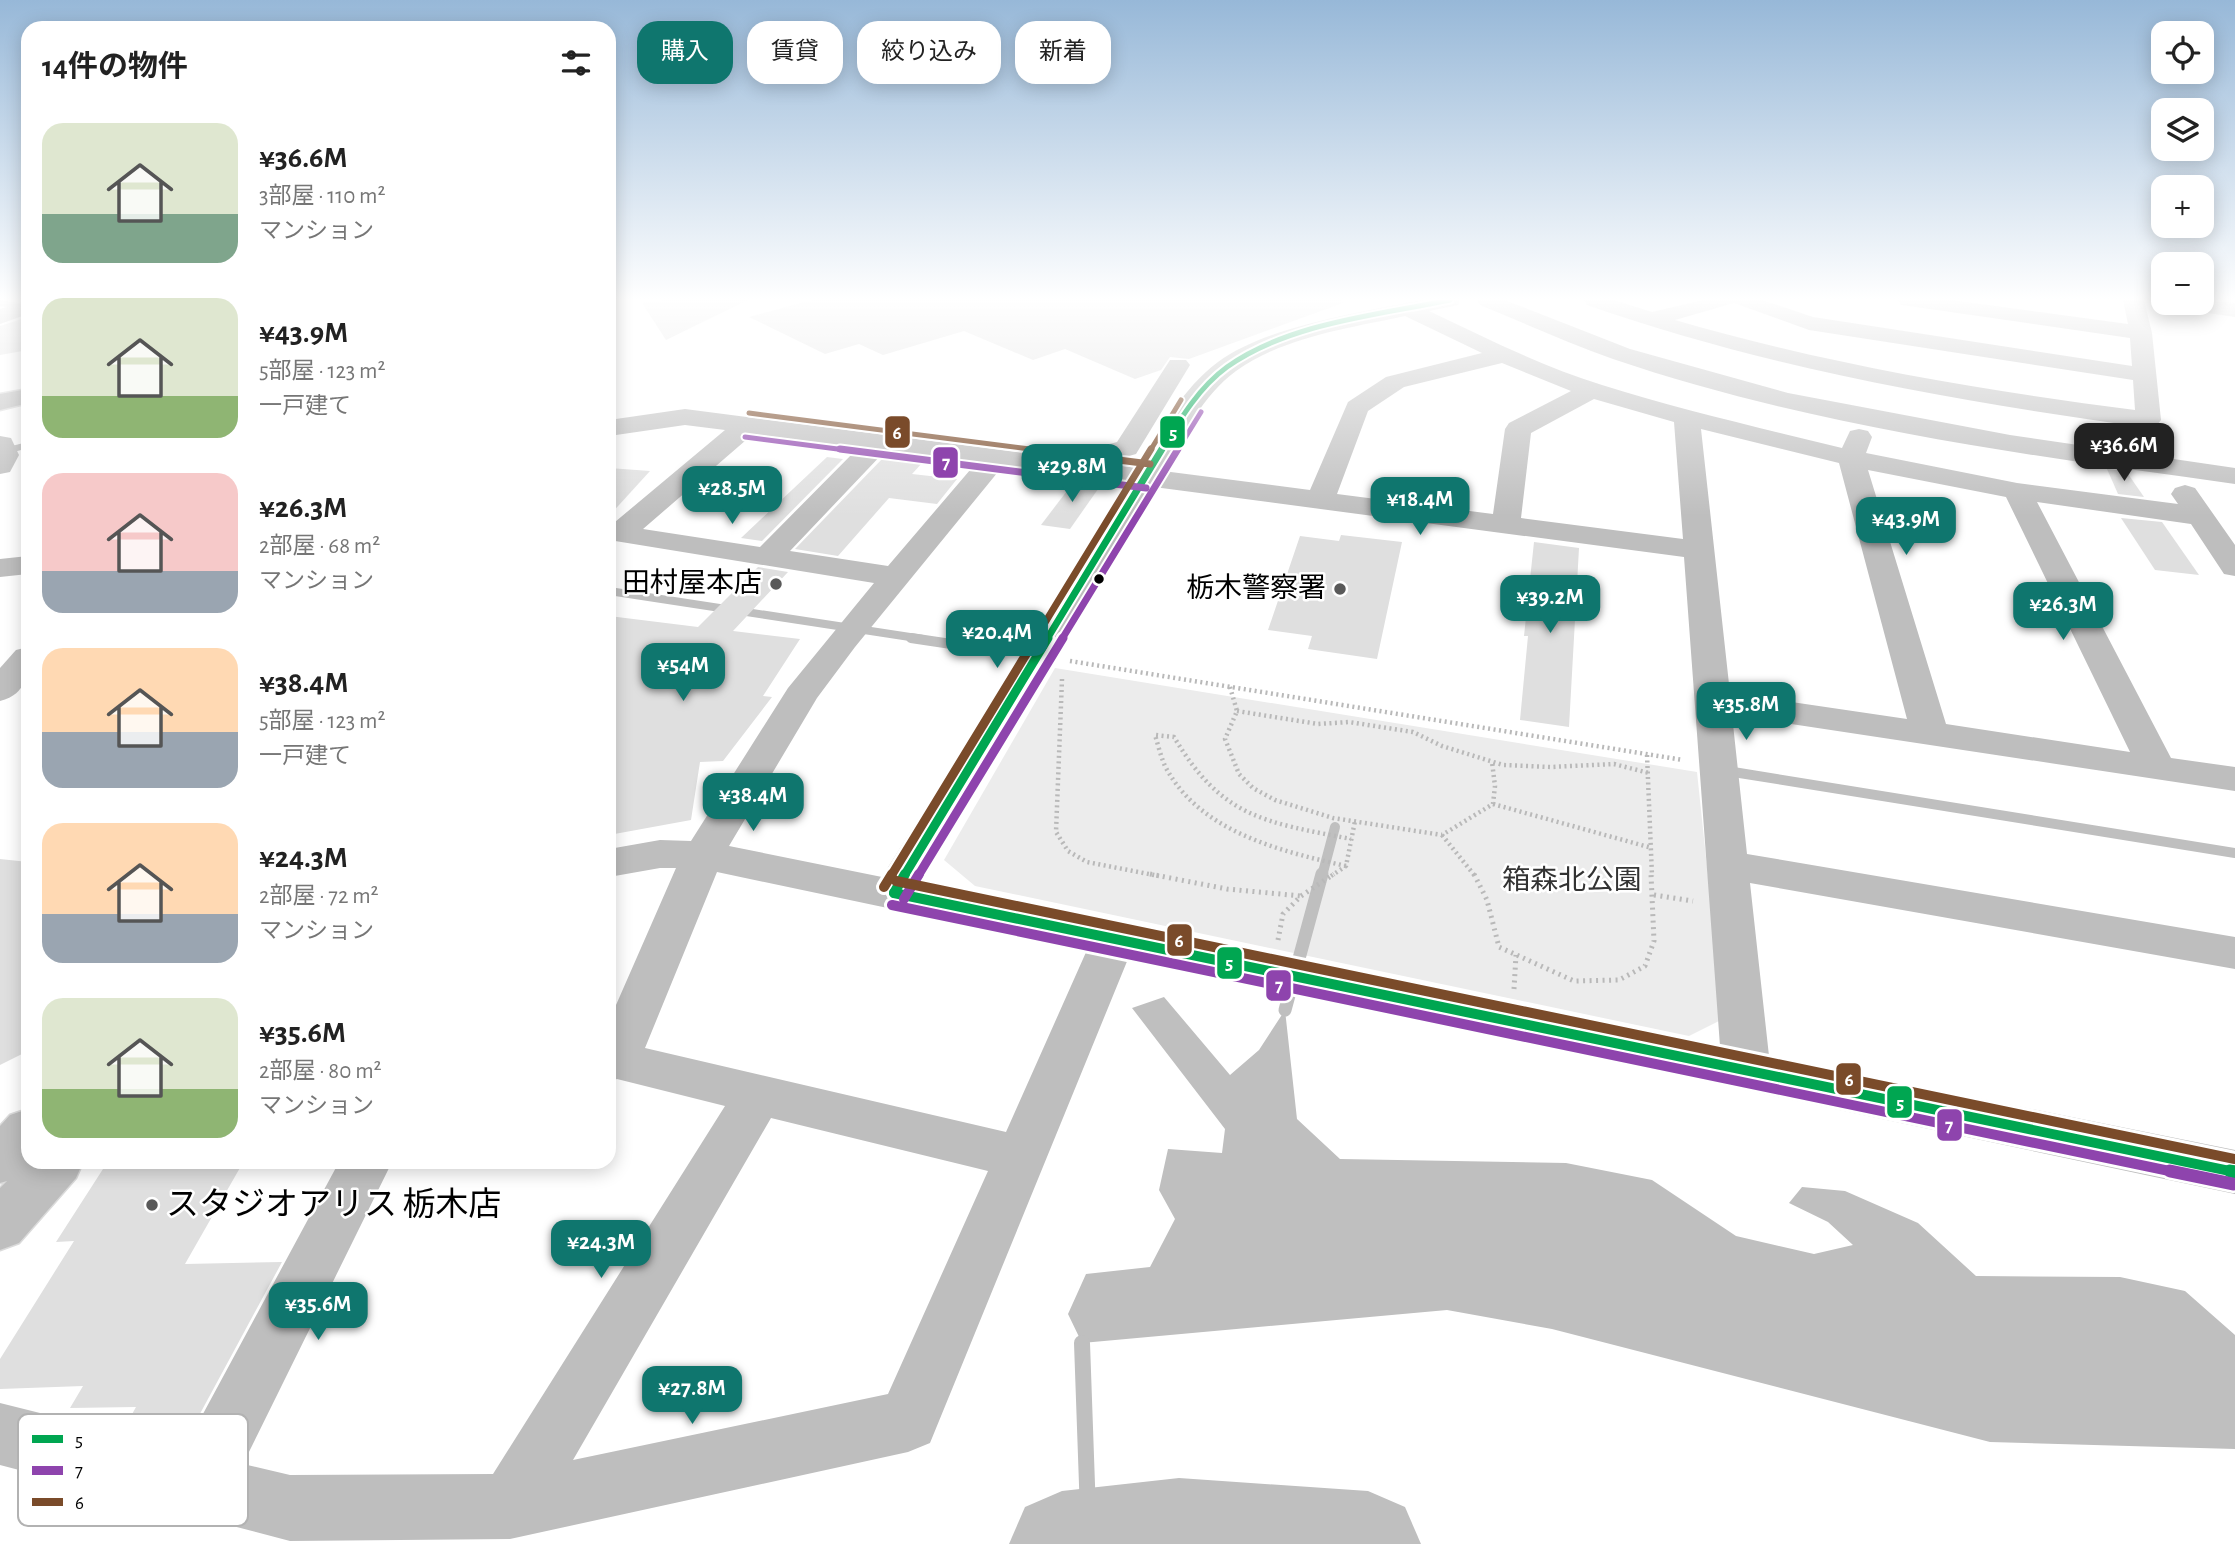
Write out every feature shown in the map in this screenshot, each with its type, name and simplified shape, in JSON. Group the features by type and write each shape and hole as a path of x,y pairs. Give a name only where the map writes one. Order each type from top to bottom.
{"street":[{"path":"616,427 685,417 879,442 1104,455 1127,448 1174,372"},
{"path":"894,893 1050,658 1147,476 1201,391 1222,372"},
{"path":"1321,499 1357,407 1395,382 1435,372"},
{"path":"1546,372 1591,390 1688,418 1851,458 2017,491 2199,516"},
{"path":"1682,372 1764,395 1867,418 1964,436 2235,476"},
{"path":"1848,372 1977,397 2148,420 2145,375 2126,372"},
{"path":"1884,380 1851,458 1930,734"},
{"path":"0,389 21,385"},
{"path":"1506,524 1518,429 1591,390"},
{"path":"0,402 21,398"},
{"path":"1688,418 1746,1071"},
{"path":"747,425 619,534 895,577"},
{"path":"767,557 879,442"},
{"path":"1004,451 1147,476 1699,550"},
{"path":"616,1054 703,855 801,696 895,577 1004,451"},
{"path":"2169,467 2235,567"},
{"path":"2017,491 2157,768"},
{"path":"0,568 21,566"},
{"path":"0,690 21,665"},
{"path":"1713,701 2235,779"},
{"path":"616,862 660,854 703,855 2235,1172"},
{"path":"1727,865 2235,953"},
{"path":"248,1497 290,1508 510,1506 908,1421 1114,939"},
{"path":"616,1062 1020,1157"},
{"path":"510,1506 759,1094"},
{"path":"0,1161 21,1138"},
{"path":"0,1226 51,1169"},
{"path":"236,1414 362,1169"},
{"path":"0,1434 18,1439"}],"path":[{"path":"1301,895 1227,889 1087,862 1068,851 1056,832 1050,658 1719,766"},
{"path":"1230,687 1237,711 1225,739 1240,775 1265,795 1302,811 1442,835 1458,850 1478,878 1494,914 1500,947 1574,981 1619,980 1645,966 1654,940 1647,754"},
{"path":"1237,711 1318,724 1349,722 1413,732 1442,746 1503,765 1551,767 1614,764 1648,773"},
{"path":"1346,866 1295,856 1240,835 1202,811 1174,784 1159,756 1155,736 1174,737 1187,761 1207,785 1234,808 1274,824 1351,839"},
{"path":"1492,762 1495,786 1493,804"},
{"path":"1442,835 1493,804 1652,848"},
{"path":"1272,972 1283,914 1301,895 1346,866 1355,821"}],"green space":[{"name":"箱森北公園","path":"1055,668 1697,772 1723,1019 1689,1036 975,886 944,860"}],"shaded area":[{"path":"1164,997 1230,1075 1259,1050 1285,1010 1297,1119 1340,1159 1566,1163 1652,1180 1736,1236 1814,1254 1853,1245 1828,1222 1789,1203 1802,1187 1845,1191 1918,1223 1976,1276 2120,1277 2185,1291 2235,1335 2235,1449 1990,1442 1552,1329 1447,1310 1082,1343 1068,1314 1086,1274 1150,1267 1175,1219 1159,1190 1168,1149 1222,1153 1225,1129 1132,1008"}],"building":[{"path":"1119,372 1155,372 1135,379"},
{"path":"827,457 843,459 762,541 741,538"},
{"path":"884,457 923,462 912,474 957,479 937,504 889,498 838,556 795,549"},
{"path":"616,469 650,471 616,508"},
{"path":"2107,469 2126,471 2144,497 2118,494"},
{"path":"1076,479 1103,482 1070,529 1041,525"},
{"path":"2121,518 2162,522 2199,575 2155,570"},
{"path":"1341,535 1402,542 1377,659 1308,649 1312,636 1268,630 1300,536 1339,541"},
{"path":"1534,542 1579,548 1569,727 1520,720 1528,636 1524,636"},
{"path":"758,567 788,572 733,631 800,639 763,696 772,697 723,761 700,762 691,820 616,834 616,617 698,627"},
{"path":"0,859 21,861 21,1054 0,1065"},
{"path":"103,1169 239,1169 185,1264 282,1262 200,1414 132,1414 136,1407 70,1408 83,1386 0,1389 0,1359 74,1241 56,1242"}],"waterway":[{"path":"5,451 21,447"},
{"path":"0,452 12,449"},
{"path":"616,592 923,639"},
{"path":"911,638 998,651"},
{"path":"1727,771 2235,853"},
{"path":"1322,876 1335,827"},
{"path":"1285,1010 1322,874"},
{"path":"1082,1343 1089,1541"},
{"path":"1062,1544 1179,1530 1368,1544"}],"transit line":[{"name":"5","path":"894,893 1169,438 1209,383 1221,372"},
{"name":"6","path":"884,887 1181,400"},
{"name":"7","path":"904,899 1201,412"},
{"name":"6","path":"749,413 1150,464"},
{"name":"7","path":"745,437 1146,488"},
{"name":"6","path":"896,881 2235,1159"},
{"name":"5","path":"894,893 2235,1172"},
{"name":"7","path":"892,905 2233,1184"}],"place":[{"name":"田村屋本店","path":"776,584"},
{"name":"栃木警察署","path":"1340,589"},
{"name":"スタジオアリス 栃木店","path":"152,1205"}]}
